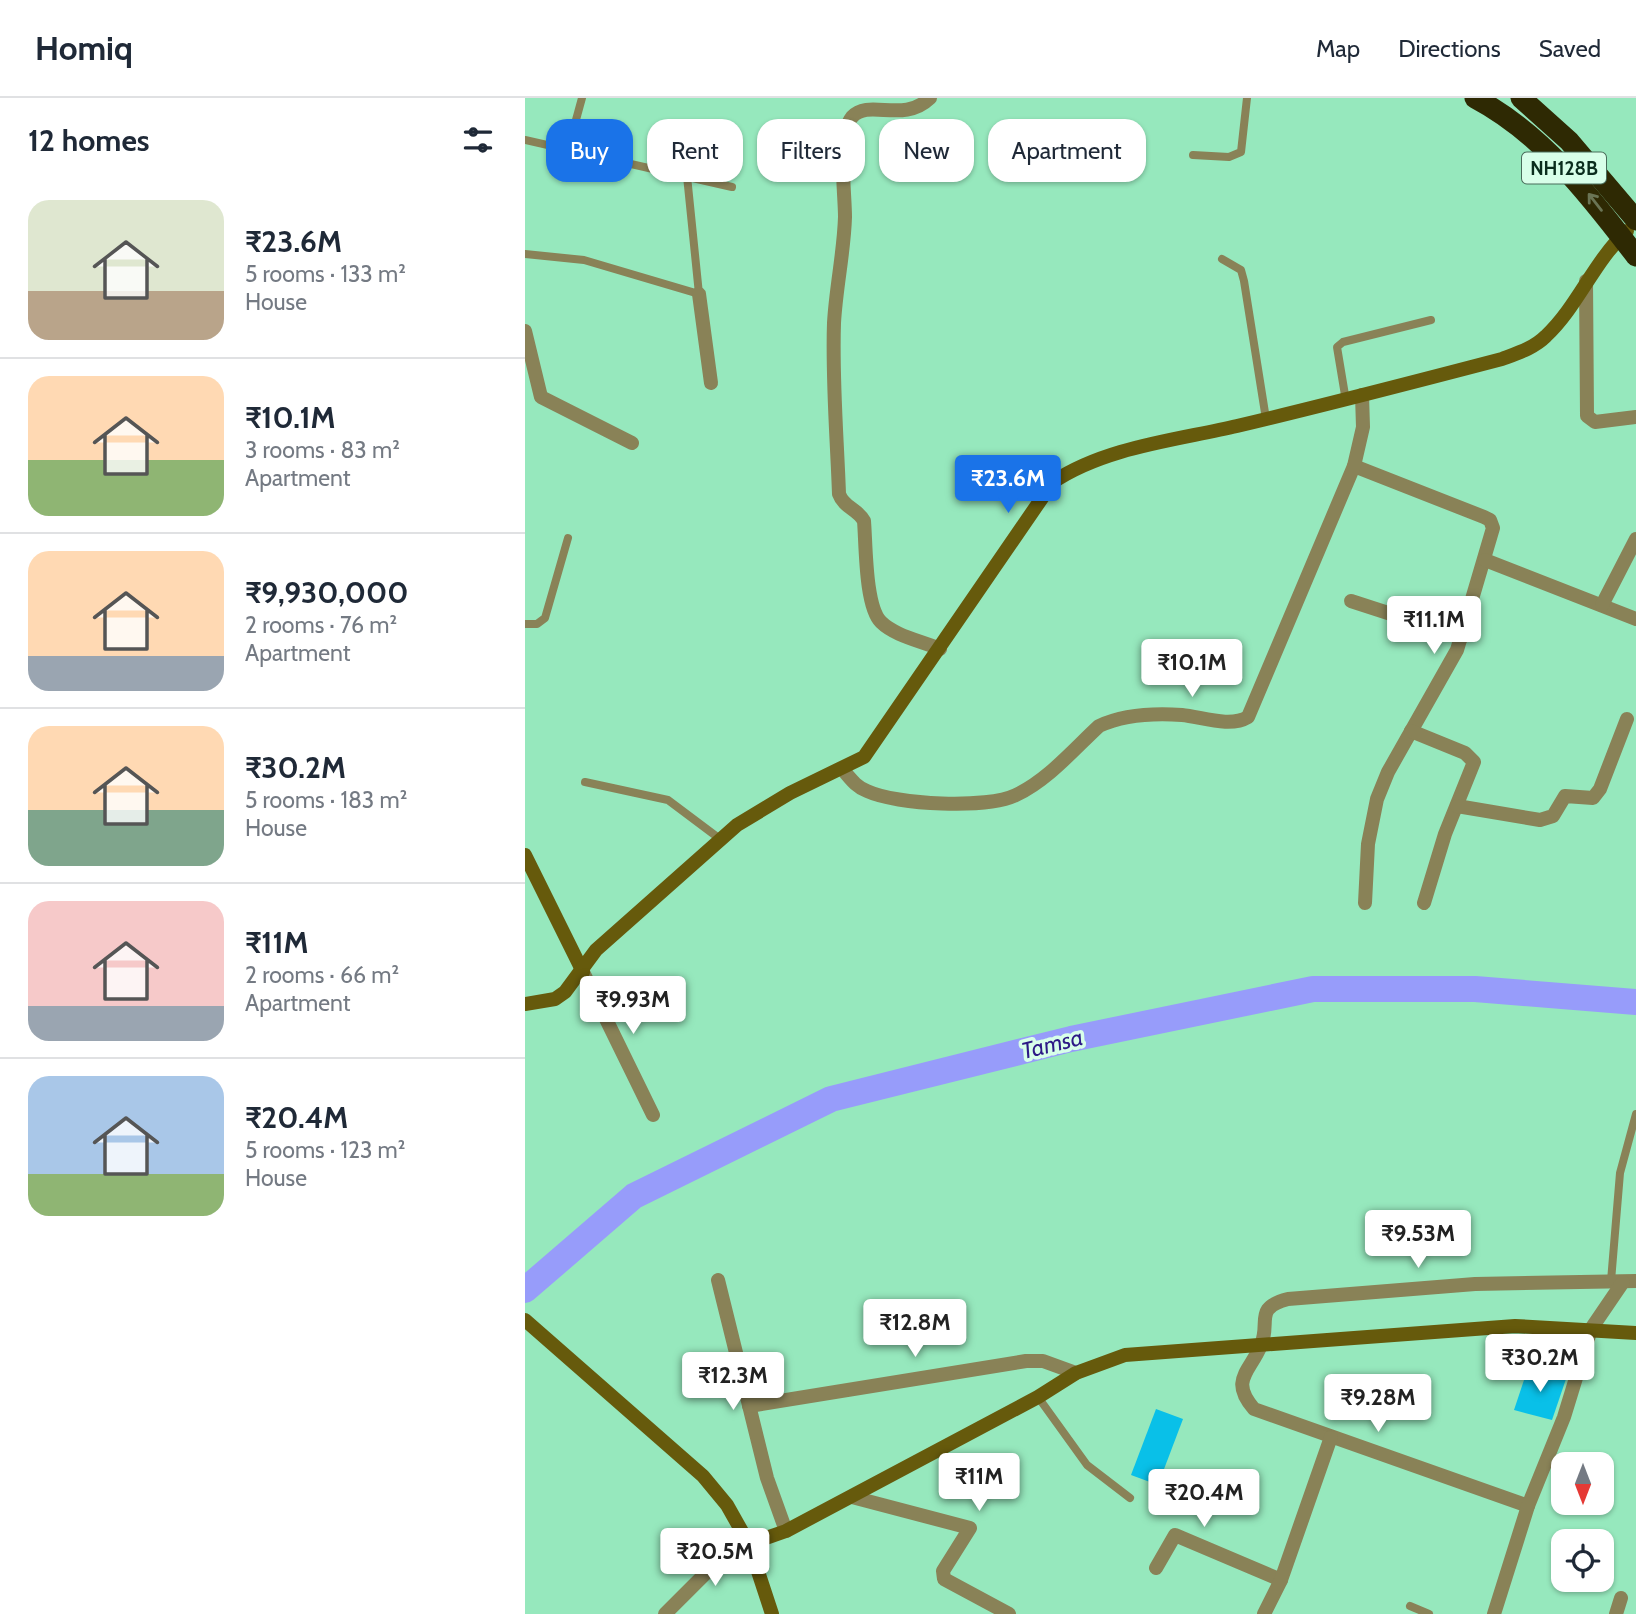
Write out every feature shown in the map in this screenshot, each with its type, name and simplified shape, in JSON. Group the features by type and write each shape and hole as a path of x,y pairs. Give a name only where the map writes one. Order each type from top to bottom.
{"highway":[{"name":"NH128B","path":"1475,98 1535,141 1590,195 1631,227"},
{"name":"NH128B","path":"1521,98 1569,141 1631,227 1636,256"}],"street":[{"path":"930,98 921,107 909,111 867,108 858,110 849,120 844,150 845,217 834,338 839,494 842,502 861,515 864,521 872,607 882,623 940,649"},
{"path":"525,1004 555,999 573,986 596,950 737,825 790,793 843,770 865,757 1053,482 1071,470 1109,456 1346,401 1527,350 1558,323 1586,281 1631,227"},
{"path":"1586,281 1587,416 1595,422 1636,417"},
{"path":"699,294 711,383"},
{"path":"525,331 541,397 632,443"},
{"path":"843,770 863,789 883,796 928,802 989,802 1013,797 1034,785 1099,726 1109,721 1152,714 1241,721 1253,709 1354,466 1363,427 1362,396"},
{"path":"1354,466 1490,520 1493,528 1453,660 1385,779 1374,812 1366,862 1365,903"},
{"path":"1602,605 1636,538"},
{"path":"1485,560 1636,619"},
{"path":"1351,601 1462,637"},
{"path":"1457,806 1540,820 1553,816 1565,796 1593,798 1627,719"},
{"path":"1411,731 1472,758 1472,769 1424,903"},
{"path":"525,855 653,1115"},
{"path":"718,1280 771,1491 786,1531"},
{"path":"1494,1614 1528,1506 1564,1417 1591,1329 1623,1281"},
{"path":"1528,1506 1254,1409 1243,1391 1246,1367 1262,1344 1263,1321 1269,1307 1288,1298 1454,1286 1623,1281"},
{"path":"528,1322 702,1476 727,1506 749,1545 772,1614"},
{"path":"665,1614 706,1573 749,1545 786,1531 1038,1397 1076,1373 1125,1355 1515,1326 1636,1333"},
{"path":"749,1406 1004,1363 1043,1361 1076,1373"},
{"path":"1264,1614 1281,1580 1331,1437"},
{"path":"852,1496 970,1528 942,1575 944,1579 1009,1614"},
{"path":"1156,1568 1175,1535 1281,1580"},
{"path":"1616,1614 1621,1598"}],"lane":[{"path":"576,119 582,98"},
{"path":"1193,155 1229,158 1241,152 1247,98"},
{"path":"525,140 546,144"},
{"path":"525,254 584,260 699,294 688,182"},
{"path":"712,182 732,187"},
{"path":"1222,259 1241,270 1266,419"},
{"path":"1346,401 1337,347 1343,342 1431,320"},
{"path":"525,624 537,624 545,618 568,538"},
{"path":"585,782 668,800 720,839"},
{"path":"1623,1281 1621,1165 1636,1114"},
{"path":"1038,1397 1087,1465 1131,1498"},
{"path":"1410,1606 1429,1614"}],"building":[{"path":"1527,1371 1567,1376 1552,1420 1514,1410"},
{"path":"1156,1409 1183,1419 1158,1485 1131,1475"}],"waterway":[{"name":"Tamsa","path":"525,1290 634,1196 831,1099 1071,1039 1313,989 1475,989 1636,1002"}]}
